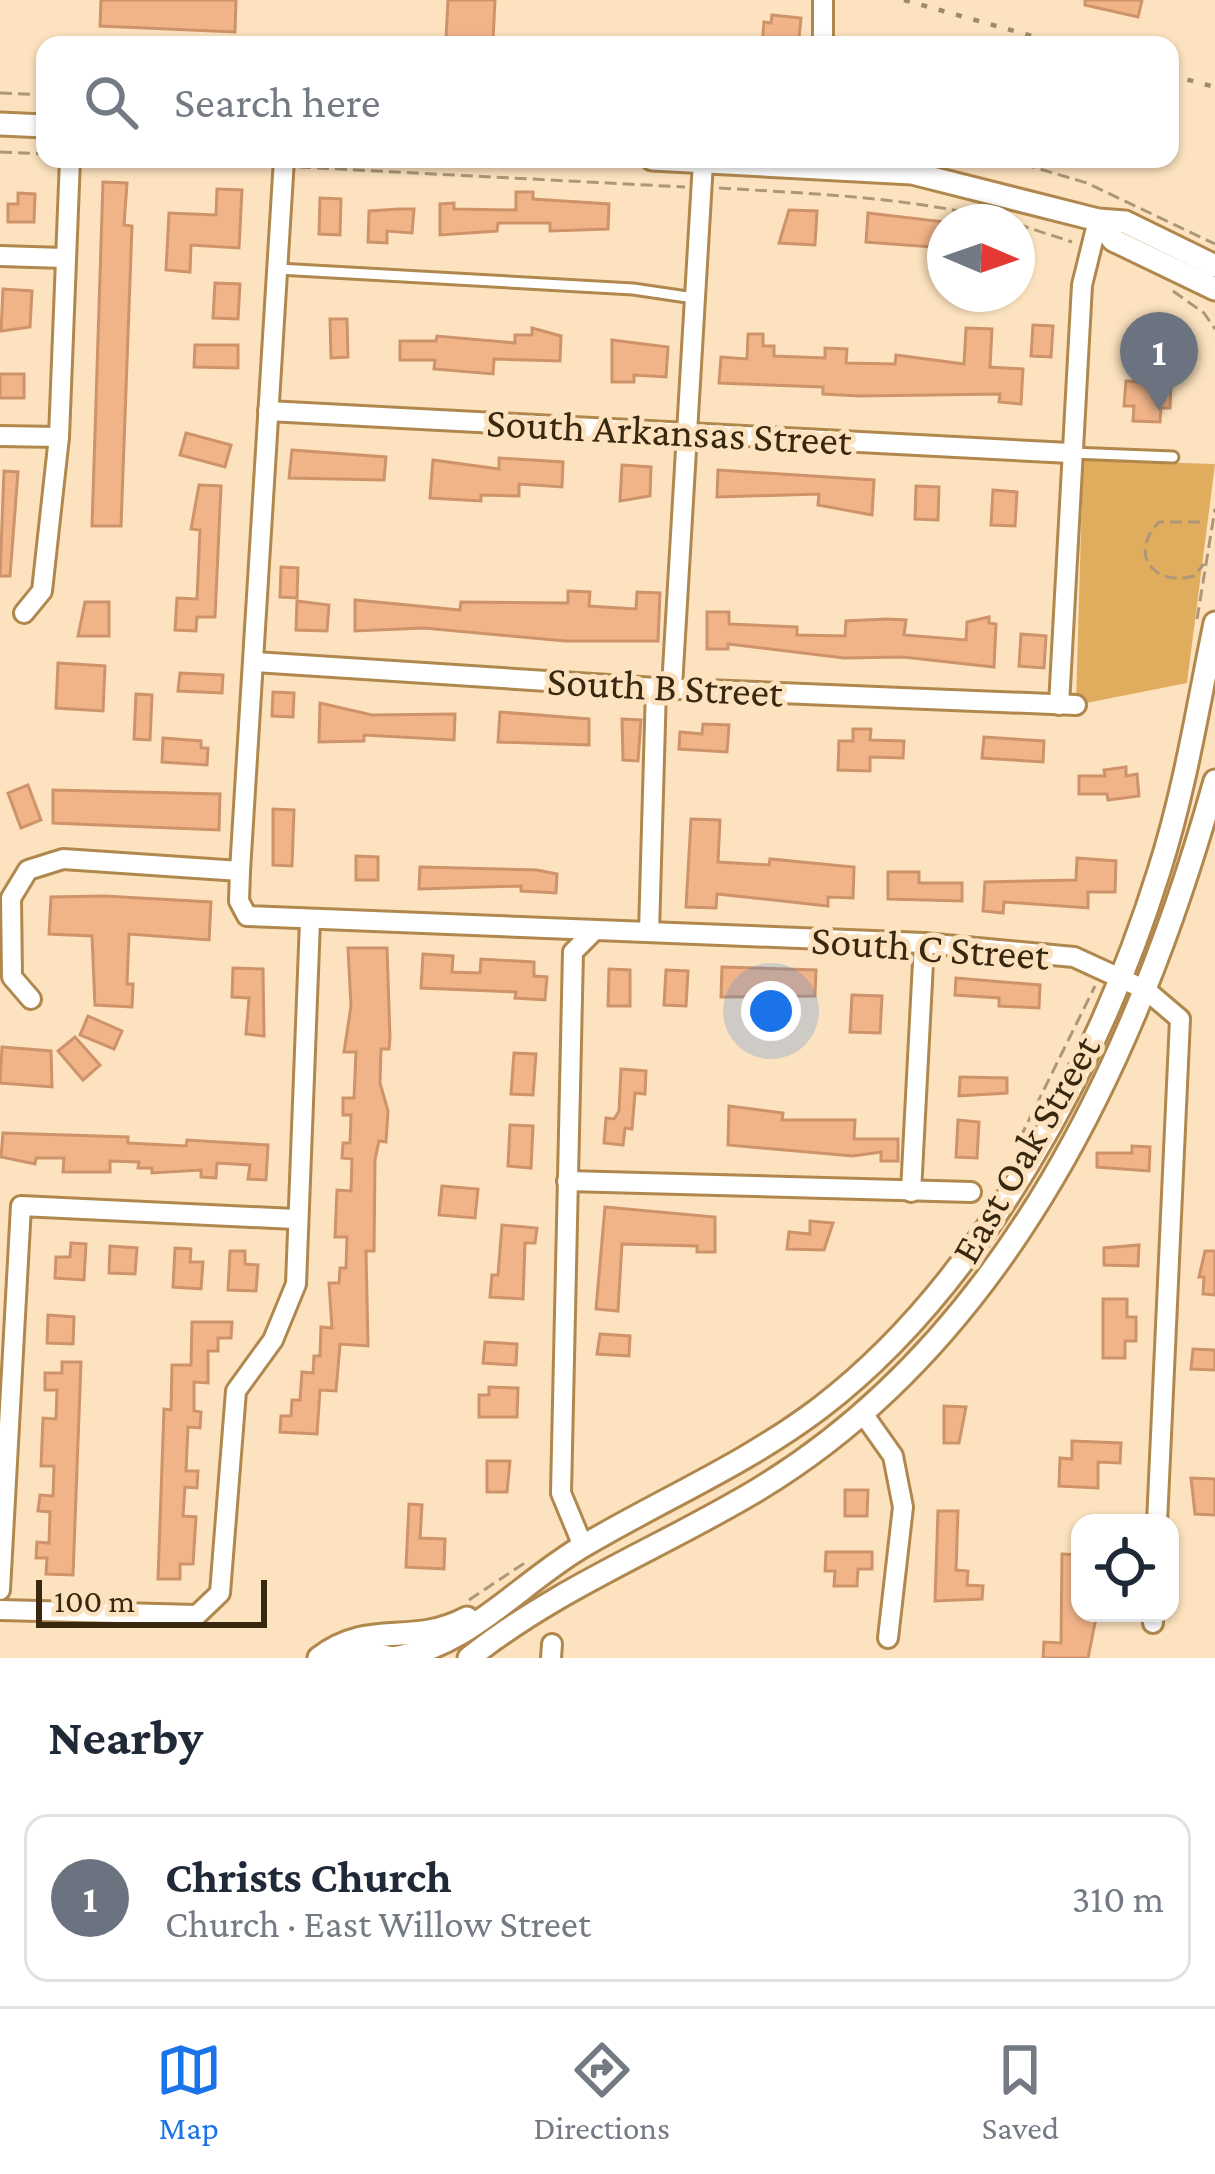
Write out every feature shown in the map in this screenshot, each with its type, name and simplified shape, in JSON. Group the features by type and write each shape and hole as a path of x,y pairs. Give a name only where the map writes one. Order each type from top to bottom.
{"street":[{"path":"823,36 824,0"},
{"path":"0,124 36,126"},
{"path":"24,613 42,591 59,437 69,168"},
{"path":"31,1000 11,976 11,898 28,870 63,860 240,871 278,269 291,168"},
{"path":"649,932 703,168"},
{"path":"870,168 913,172 1146,230 1215,266"},
{"path":"1098,220 1113,240 1215,307"},
{"path":"1070,453 1082,285 1098,220"},
{"path":"0,256 64,258"},
{"path":"1172,279 1215,289"},
{"name":"South Arkansas Street","path":"268,410 1070,453"},
{"path":"0,436 59,437"},
{"name":"South B Street","path":"255,662 664,688 1068,705 1070,453"},
{"name":"East Oak Street","path":"347,1658 364,1652 392,1658 450,1644 500,1602 583,1546 724,1473 820,1408 897,1341 964,1261 1032,1154 1119,977 1179,802 1206,623"},
{"name":"East Oak Street","path":"469,1658 529,1610 759,1489 864,1415 981,1289 1055,1176 1146,990 1186,883 1215,781"},
{"name":"South C Street","path":"240,871 239,902 248,916 923,943 1073,957 1146,990 1180,1019 1157,1514"},
{"path":"0,1610 196,1615 220,1593 236,1391 273,1340 296,1284 310,921"},
{"path":"583,1546 561,1492 567,1181 573,952 595,930"},
{"path":"911,1192 923,943"},
{"path":"567,1181 971,1192"},
{"path":"0,1590 21,1206 295,1219"},
{"path":"864,1415 893,1456 903,1507 888,1638"},
{"name":"East Oak Street","path":"319,1658 340,1642 368,1635 437,1633 500,1602"}],"lane":[{"path":"278,269 694,298"},
{"path":"1070,453 1173,457"}],"path":[{"path":"0,93 36,95"},
{"path":"0,152 36,154"},
{"path":"373,168 683,187"},
{"path":"1037,168 1088,183 1215,244"},
{"path":"716,188 932,204"},
{"path":"1035,230 1067,240"},
{"path":"1172,279 1215,329"},
{"path":"1206,623 1205,563 1215,508"},
{"path":"1201,521 1159,522 1145,539 1144,557 1152,572 1167,580 1194,576 1205,563"},
{"path":"1016,1145 1092,993"},
{"path":"454,1610 538,1554"}],"shaded area":[{"path":"1083,460 1215,464 1187,683 1076,705"}],"building":[{"path":"101,0 236,0 235,32 100,26"},
{"path":"448,0 495,0 493,36 446,36"},
{"path":"1085,0 1142,0 1138,17 1085,5"},
{"path":"772,15 801,18 799,36 763,36 764,22 771,23"},
{"path":"103,182 127,183 124,225 132,226 121,526 92,526"},
{"path":"217,189 242,190 239,248 191,245 190,272 166,270 169,213 216,215"},
{"path":"516,192 533,192 533,199 609,204 608,229 550,231 550,223 498,223 497,231 440,235 440,204 454,203 454,209 516,210"},
{"path":"18,193 35,194 34,222 8,222 8,204 18,204"},
{"path":"320,198 341,199 340,235 319,234"},
{"path":"414,209 412,233 387,231 387,243 368,242 369,211"},
{"path":"789,210 817,211 815,245 779,243"},
{"path":"868,213 927,220 927,247 866,242"},
{"path":"215,283 240,284 238,319 213,318"},
{"path":"3,289 32,291 30,327 1,331"},
{"path":"330,319 347,319 348,357 331,358"},
{"path":"1033,325 1053,326 1051,357 1031,356"},
{"path":"532,328 561,336 560,361 494,359 493,374 434,369 435,360 400,360 400,341 436,341 437,336 515,343 515,335 532,335"},
{"path":"966,328 992,329 990,367 1023,369 1021,404 999,402 1000,394 860,396 823,394 823,387 719,383 721,357 747,359 748,334 763,334 763,346 774,346 774,356 825,358 825,348 847,349 846,363 895,364 896,355 964,364"},
{"path":"612,340 668,347 666,377 634,375 634,382 612,382"},
{"path":"195,345 238,345 238,368 194,367"},
{"path":"0,374 24,374 24,398 0,398"},
{"path":"1126,381 1171,384 1170,408 1161,408 1160,422 1133,421 1134,406 1124,406"},
{"path":"186,433 231,445 225,467 180,455"},
{"path":"292,450 386,457 384,480 289,478"},
{"path":"499,458 563,462 562,487 519,484 519,496 481,495 481,501 430,498 433,460 499,469"},
{"path":"622,465 651,467 650,496 620,501"},
{"path":"718,470 874,480 872,515 818,505 819,494 717,497"},
{"path":"4,471 18,472 10,576 0,576"},
{"path":"199,485 221,486 215,617 197,617 196,631 175,630 177,598 197,599 200,530 191,529"},
{"path":"916,486 939,487 938,520 915,519"},
{"path":"993,490 1017,492 1015,526 991,525"},
{"path":"281,567 298,568 297,598 280,597"},
{"path":"568,591 590,592 589,606 636,609 637,592 660,593 658,641 565,641 424,628 355,631 355,600 460,610 461,602 568,603"},
{"path":"297,601 329,605 327,631 296,630"},
{"path":"85,602 109,602 109,636 78,636"},
{"path":"707,612 729,612 729,624 797,627 797,635 845,636 846,621 906,620 904,635 966,640 967,622 989,617 989,623 996,624 994,667 903,657 844,658 728,644 728,649 707,649"},
{"path":"1021,634 1046,636 1044,668 1019,666"},
{"path":"58,663 105,666 103,711 56,708"},
{"path":"180,673 223,675 222,693 178,691"},
{"path":"273,692 294,693 293,717 272,716"},
{"path":"136,694 152,695 150,740 134,739"},
{"path":"320,703 372,715 455,714 454,740 364,735 364,741 319,742"},
{"path":"500,712 589,719 589,745 498,742"},
{"path":"622,719 641,720 638,761 623,760"},
{"path":"703,724 729,725 727,752 679,749 680,732 702,734"},
{"path":"853,729 871,729 870,740 904,741 903,758 870,757 870,771 838,770 839,741 853,741"},
{"path":"984,737 1044,741 1043,762 982,758"},
{"path":"163,738 201,741 201,748 208,748 207,765 162,762"},
{"path":"1126,767 1126,776 1137,774 1139,796 1108,800 1107,794 1079,794 1079,776 1105,776 1104,770"},
{"path":"28,785 41,820 21,828 8,793"},
{"path":"53,790 220,794 219,830 53,823"},
{"path":"273,809 294,810 292,866 273,865"},
{"path":"691,819 720,820 718,862 769,865 770,859 854,867 853,898 828,897 828,906 717,894 716,908 686,907"},
{"path":"356,856 378,857 378,880 356,880"},
{"path":"1077,858 1116,861 1115,892 1088,892 1088,908 1004,902 1003,913 983,911 985,882 1076,880"},
{"path":"420,867 537,870 557,874 556,893 521,891 521,886 419,889"},
{"path":"888,872 919,872 919,883 962,883 962,901 888,899"},
{"path":"51,897 211,902 209,940 129,934 127,984 133,984 132,1007 95,1005 92,936 49,934"},
{"path":"348,948 387,948 390,1038 389,1049 381,1049 380,1083 388,1111 386,1142 379,1141 375,1160 374,1251 366,1251 368,1346 340,1344 336,1391 320,1390 317,1434 280,1432 281,1416 291,1416 292,1400 300,1400 302,1372 313,1373 314,1356 320,1356 321,1327 332,1328 329,1283 339,1283 340,1268 346,1268 347,1237 335,1237 337,1190 351,1191 352,1159 342,1158 343,1143 350,1143 351,1115 343,1115 343,1098 354,1098 356,1052 344,1052 351,1006"},
{"path":"423,954 453,956 452,972 480,973 481,959 534,962 534,976 547,977 545,1000 515,998 516,992 421,988"},
{"path":"722,967 816,970 815,996 721,997"},
{"path":"233,968 263,969 264,1036 246,1034 249,998 232,997"},
{"path":"609,969 630,970 630,1006 608,1006"},
{"path":"666,970 688,971 686,1006 664,1005"},
{"path":"956,978 1040,985 1039,1008 999,1006 999,998 955,995"},
{"path":"852,995 882,996 880,1033 850,1032"},
{"path":"88,1016 122,1031 114,1049 80,1035"},
{"path":"75,1037 100,1065 83,1080 58,1051"},
{"path":"2,1047 51,1051 52,1087 0,1083"},
{"path":"514,1053 536,1054 533,1095 511,1094"},
{"path":"621,1069 646,1071 645,1094 635,1093 632,1129 625,1128 623,1145 604,1143 606,1118 614,1119 619,1111"},
{"path":"960,1077 1007,1078 1007,1093 959,1096"},
{"path":"729,1106 783,1113 782,1120 855,1120 854,1139 898,1139 898,1161 881,1161 881,1152 853,1156 728,1145"},
{"path":"958,1120 979,1122 977,1158 956,1157"},
{"path":"510,1125 533,1126 531,1168 508,1166"},
{"path":"3,1133 128,1137 128,1143 186,1146 187,1140 268,1145 266,1180 248,1179 250,1165 217,1163 216,1178 201,1177 201,1170 152,1173 152,1168 138,1168 139,1162 110,1161 110,1172 63,1172 64,1158 36,1158 35,1164 1,1157"},
{"path":"1132,1146 1150,1147 1149,1171 1097,1167 1097,1153 1132,1153"},
{"path":"442,1186 478,1189 475,1218 439,1215"},
{"path":"605,1207 715,1217 715,1252 697,1252 697,1246 622,1244 618,1311 596,1309"},
{"path":"810,1221 833,1223 824,1250 787,1249 789,1232 810,1234"},
{"path":"502,1225 537,1228 535,1243 525,1243 523,1299 490,1297 492,1275 498,1275"},
{"path":"71,1243 86,1244 84,1280 55,1278 56,1257 70,1257"},
{"path":"1139,1245 1138,1266 1104,1265 1104,1248"},
{"path":"110,1246 137,1248 135,1274 109,1273"},
{"path":"175,1248 191,1249 190,1262 203,1262 201,1289 173,1287"},
{"path":"230,1251 245,1251 245,1264 258,1265 256,1291 228,1290"},
{"path":"1205,1251 1215,1251 1215,1295 1203,1294 1204,1277 1199,1277"},
{"path":"1103,1299 1127,1299 1127,1317 1136,1317 1136,1341 1125,1341 1125,1358 1103,1358"},
{"path":"48,1315 74,1317 73,1344 47,1343"},
{"path":"192,1322 232,1322 231,1338 218,1338 218,1351 208,1351 208,1383 194,1382 194,1411 201,1412 200,1428 188,1427 186,1471 198,1471 197,1488 185,1487 183,1516 196,1517 193,1564 180,1564 180,1579 158,1579 164,1409 171,1410 172,1365 191,1365"},
{"path":"600,1334 630,1336 629,1356 597,1354"},
{"path":"485,1342 517,1344 516,1365 483,1363"},
{"path":"1193,1349 1215,1350 1215,1370 1191,1369"},
{"path":"62,1362 81,1362 73,1575 46,1574 47,1558 36,1558 37,1542 49,1543 50,1512 38,1511 40,1495 53,1496 54,1466 41,1466 43,1418 56,1419 57,1390 45,1390 45,1373 62,1373"},
{"path":"489,1387 518,1388 517,1417 479,1417 479,1395 489,1395"},
{"path":"944,1406 966,1407 959,1443 944,1443"},
{"path":"1072,1441 1121,1443 1120,1463 1098,1462 1098,1488 1059,1486 1060,1458 1072,1459"},
{"path":"487,1461 510,1461 507,1492 487,1492"},
{"path":"1191,1478 1215,1479 1215,1515 1195,1514"},
{"path":"845,1490 868,1490 867,1516 845,1516"},
{"path":"409,1504 422,1505 420,1538 445,1539 444,1569 406,1567"},
{"path":"938,1511 958,1511 956,1570 968,1571 967,1585 983,1586 982,1599 935,1601"},
{"path":"826,1552 872,1552 872,1569 858,1569 857,1586 834,1586 835,1571 825,1571"},
{"path":"1062,1554 1071,1554 1071,1622 1095,1622 1088,1658 1043,1658 1044,1642 1061,1643"}],"railway":[{"path":"904,0 1032,36"},
{"path":"1179,77 1215,87"}],"place":[{"name":"Christs Church","path":"1159,411"}]}
